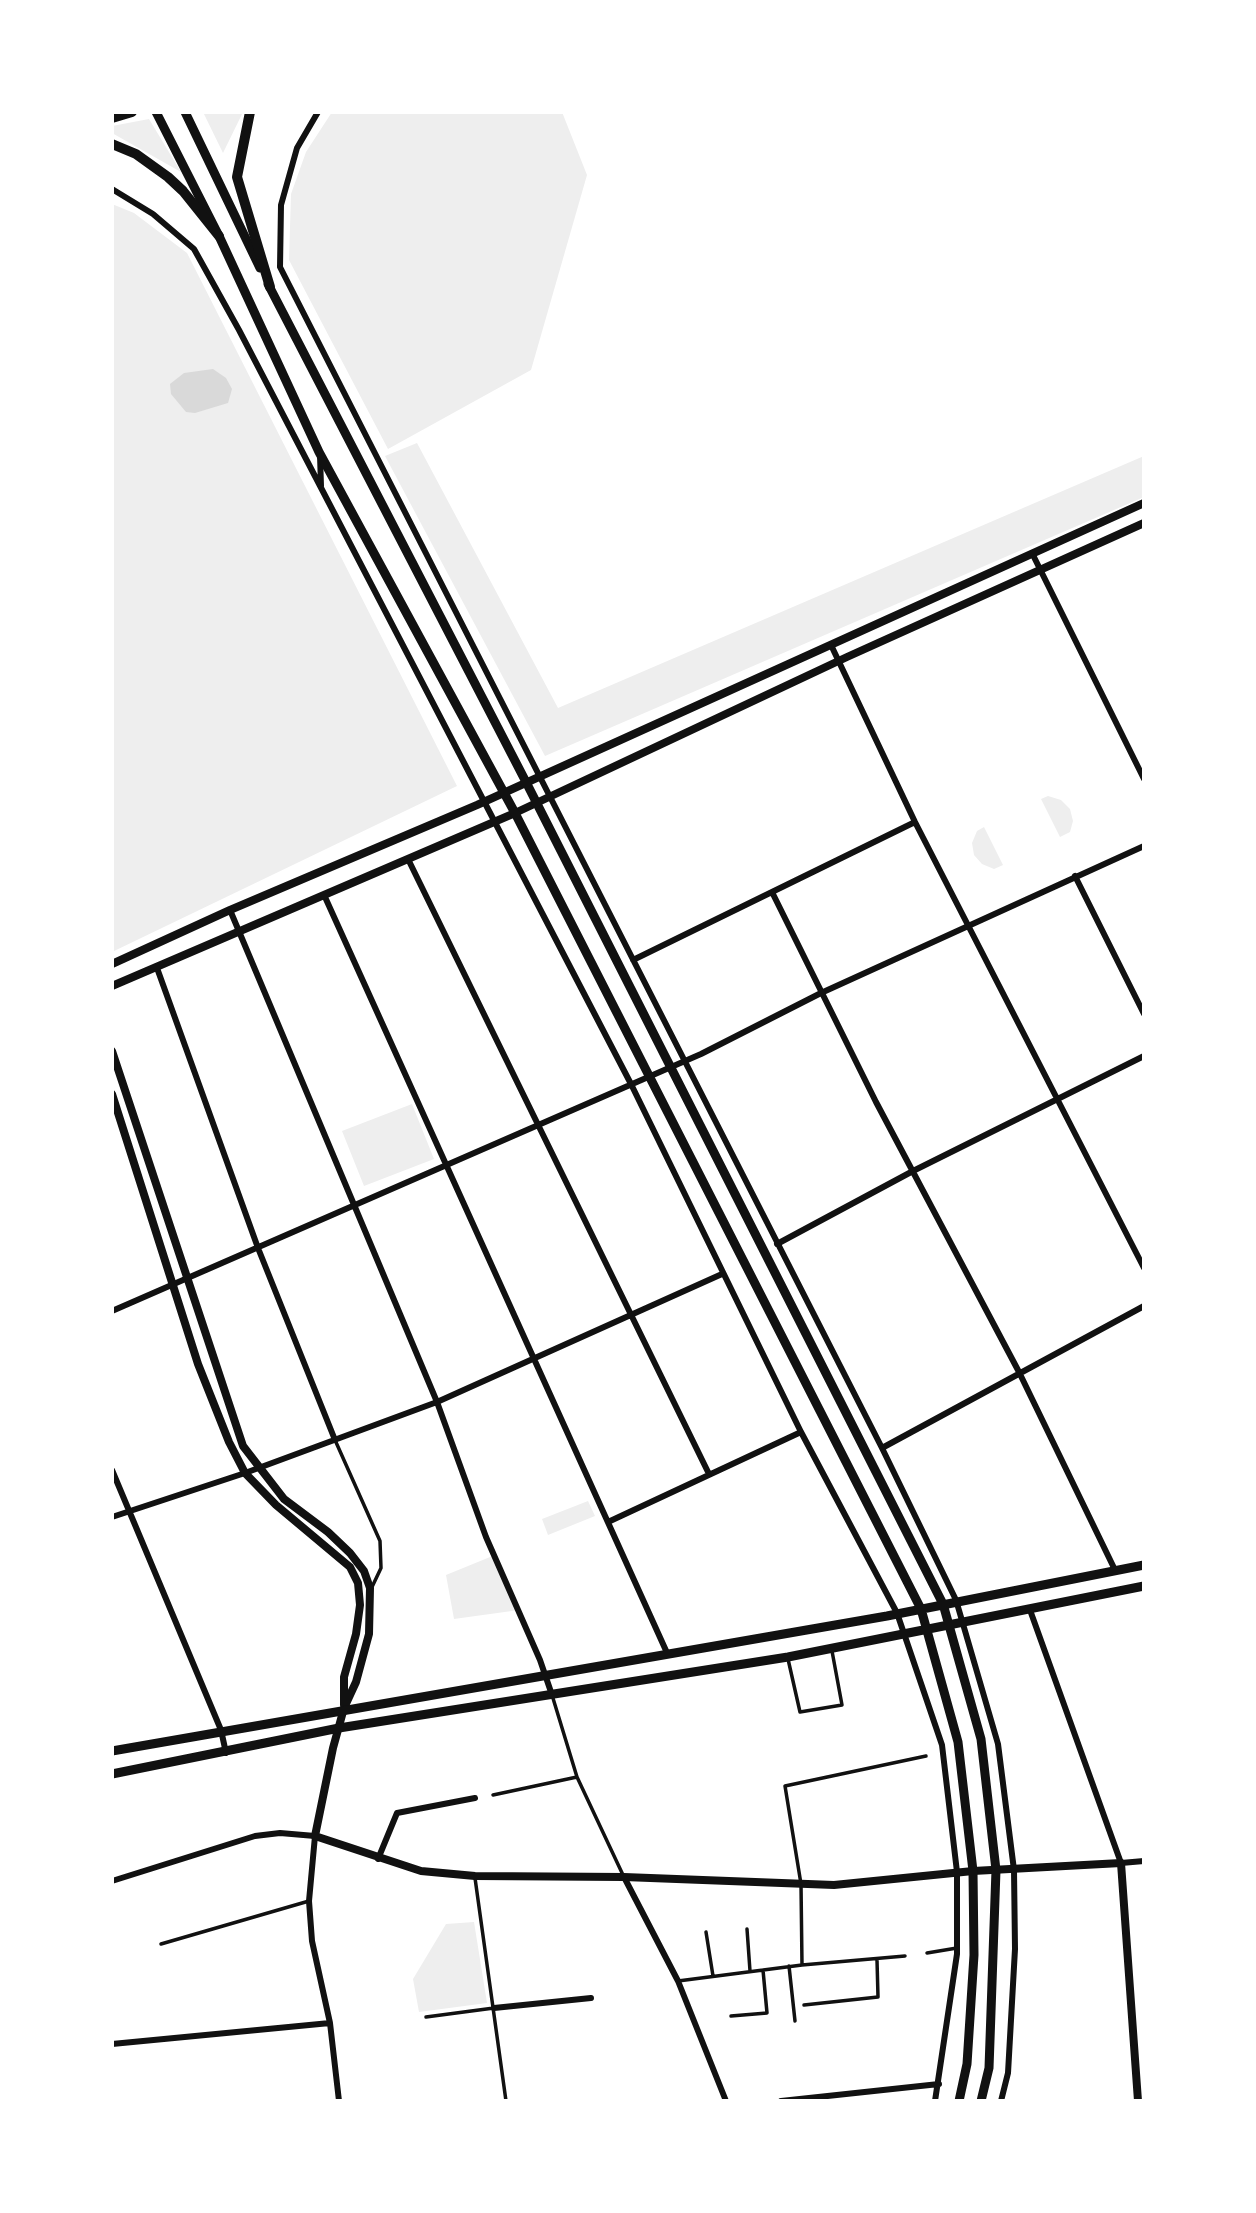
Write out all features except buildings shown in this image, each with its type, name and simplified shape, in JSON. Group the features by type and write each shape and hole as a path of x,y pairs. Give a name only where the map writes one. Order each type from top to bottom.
{"highway":[{"path":"112,118 132,112"},
{"path":"250,112 237,177 270,287"},
{"path":"112,144 136,154 168,177 183,191 219,236"}],"main road":[{"path":"156,112 219,236 319,452 514,813 921,1609 958,1742 973,1871 974,1955 968,2050 959,2101"},
{"path":"185,112 270,287 526,782 943,1604 981,1739 996,1870 989,2068 981,2101"},
{"path":"112,1751 344,1708 546,1677 921,1609 1144,1565"},
{"path":"112,1774 339,1728 788,1657 1144,1586"}],"street":[{"path":"318,112 298,148 281,205 280,267 882,1448 964,1621 998,1744 1014,1870 1015,1949 1008,2073 1001,2101"},
{"path":"112,189 153,214 194,249 631,1084 722,1273 897,1613 942,1745 957,1872 957,1948 935,2101"},
{"path":"319,452 321,488"},
{"path":"112,964 230,910 503,793 1144,503"},
{"path":"112,986 325,897 551,797 839,661 1144,523"},
{"path":"1032,553 1144,779"},
{"path":"831,645 915,822 1144,1268"},
{"path":"633,960 915,822"},
{"path":"112,1311 683,1061 821,993 1144,846"},
{"path":"408,859 709,1475"},
{"path":"1075,876 1144,1014"},
{"path":"772,892 821,993 1019,1373 1115,1570"},
{"path":"325,897 668,1655"},
{"path":"230,910 437,1402 486,1537 552,1695"},
{"path":"157,968 258,1248 335,1440"},
{"path":"112,1051 233,1422 257,1468 284,1499 328,1532 350,1553 364,1571 370,1591 369,1634 356,1682 344,1708 339,1728 315,1836 309,1901 312,1941 330,2023 339,2101"},
{"path":"777,1244 1057,1097 1144,1056"},
{"path":"112,1094 198,1364 229,1442 245,1473 276,1505 351,1567 358,1583 360,1605 356,1634 344,1677 344,1708"},
{"path":"112,1517 245,1473 437,1402 535,1360 722,1273"},
{"path":"882,1448 1144,1306"},
{"path":"608,1522 802,1432"},
{"path":"112,1470 222,1730 226,1753"},
{"path":"1031,1610 1121,1863 1140,2037 1138,2101"},
{"path":"378,1859 397,1813 475,1798"},
{"path":"112,1881 255,1836 280,1833 315,1836 421,1871 475,1876 624,1877 834,1885 957,1872 1144,1861"},
{"path":"624,1877 678,1981 726,2101"},
{"path":"494,2008 591,1998"},
{"path":"112,2044 330,2023"},
{"path":"781,2101 939,2084"}],"lane":[{"path":"335,1440 380,1541 381,1568 370,1591"},
{"path":"788,1657 800,1713 842,1705 831,1647"},
{"path":"552,1695 577,1777 624,1877"},
{"path":"802,1965 801,1884 785,1786 926,1756"},
{"path":"493,1795 577,1777"},
{"path":"475,1876 506,2101"},
{"path":"161,1944 309,1901"},
{"path":"747,1929 750,1971"},
{"path":"706,1932 713,1976"},
{"path":"927,1953 957,1948"},
{"path":"678,1981 789,1966 905,1956"},
{"path":"804,2005 878,1997 877,1960"},
{"path":"789,1966 795,2021"},
{"path":"731,2016 767,2013 763,1970"},
{"path":"426,2017 494,2008"}],"shaded area":[{"path":"203,112 243,112 223,153"},
{"path":"332,112 562,112 587,175 531,370 388,449 289,260 291,194 306,152"},
{"path":"149,119 181,172 112,133 112,126"},
{"path":"112,204 134,213 187,253 457,786 112,952"},
{"path":"213,369 226,378 232,389 228,403 195,413 186,412 171,394 170,384 184,373"},
{"path":"417,443 558,708 1144,456 1144,497 545,756 385,456"},
{"path":"1048,796 1061,800 1070,809 1073,821 1070,832 1060,837 1041,799"},
{"path":"984,827 1003,865 994,869 982,864 974,855 972,843 977,831"},
{"path":"412,1104 434,1159 364,1186 342,1131"},
{"path":"588,1501 595,1516 548,1535 542,1519"},
{"path":"495,1555 519,1610 454,1619 446,1575"},
{"path":"474,1922 487,2003 419,2012 413,1979 446,1924"}]}
